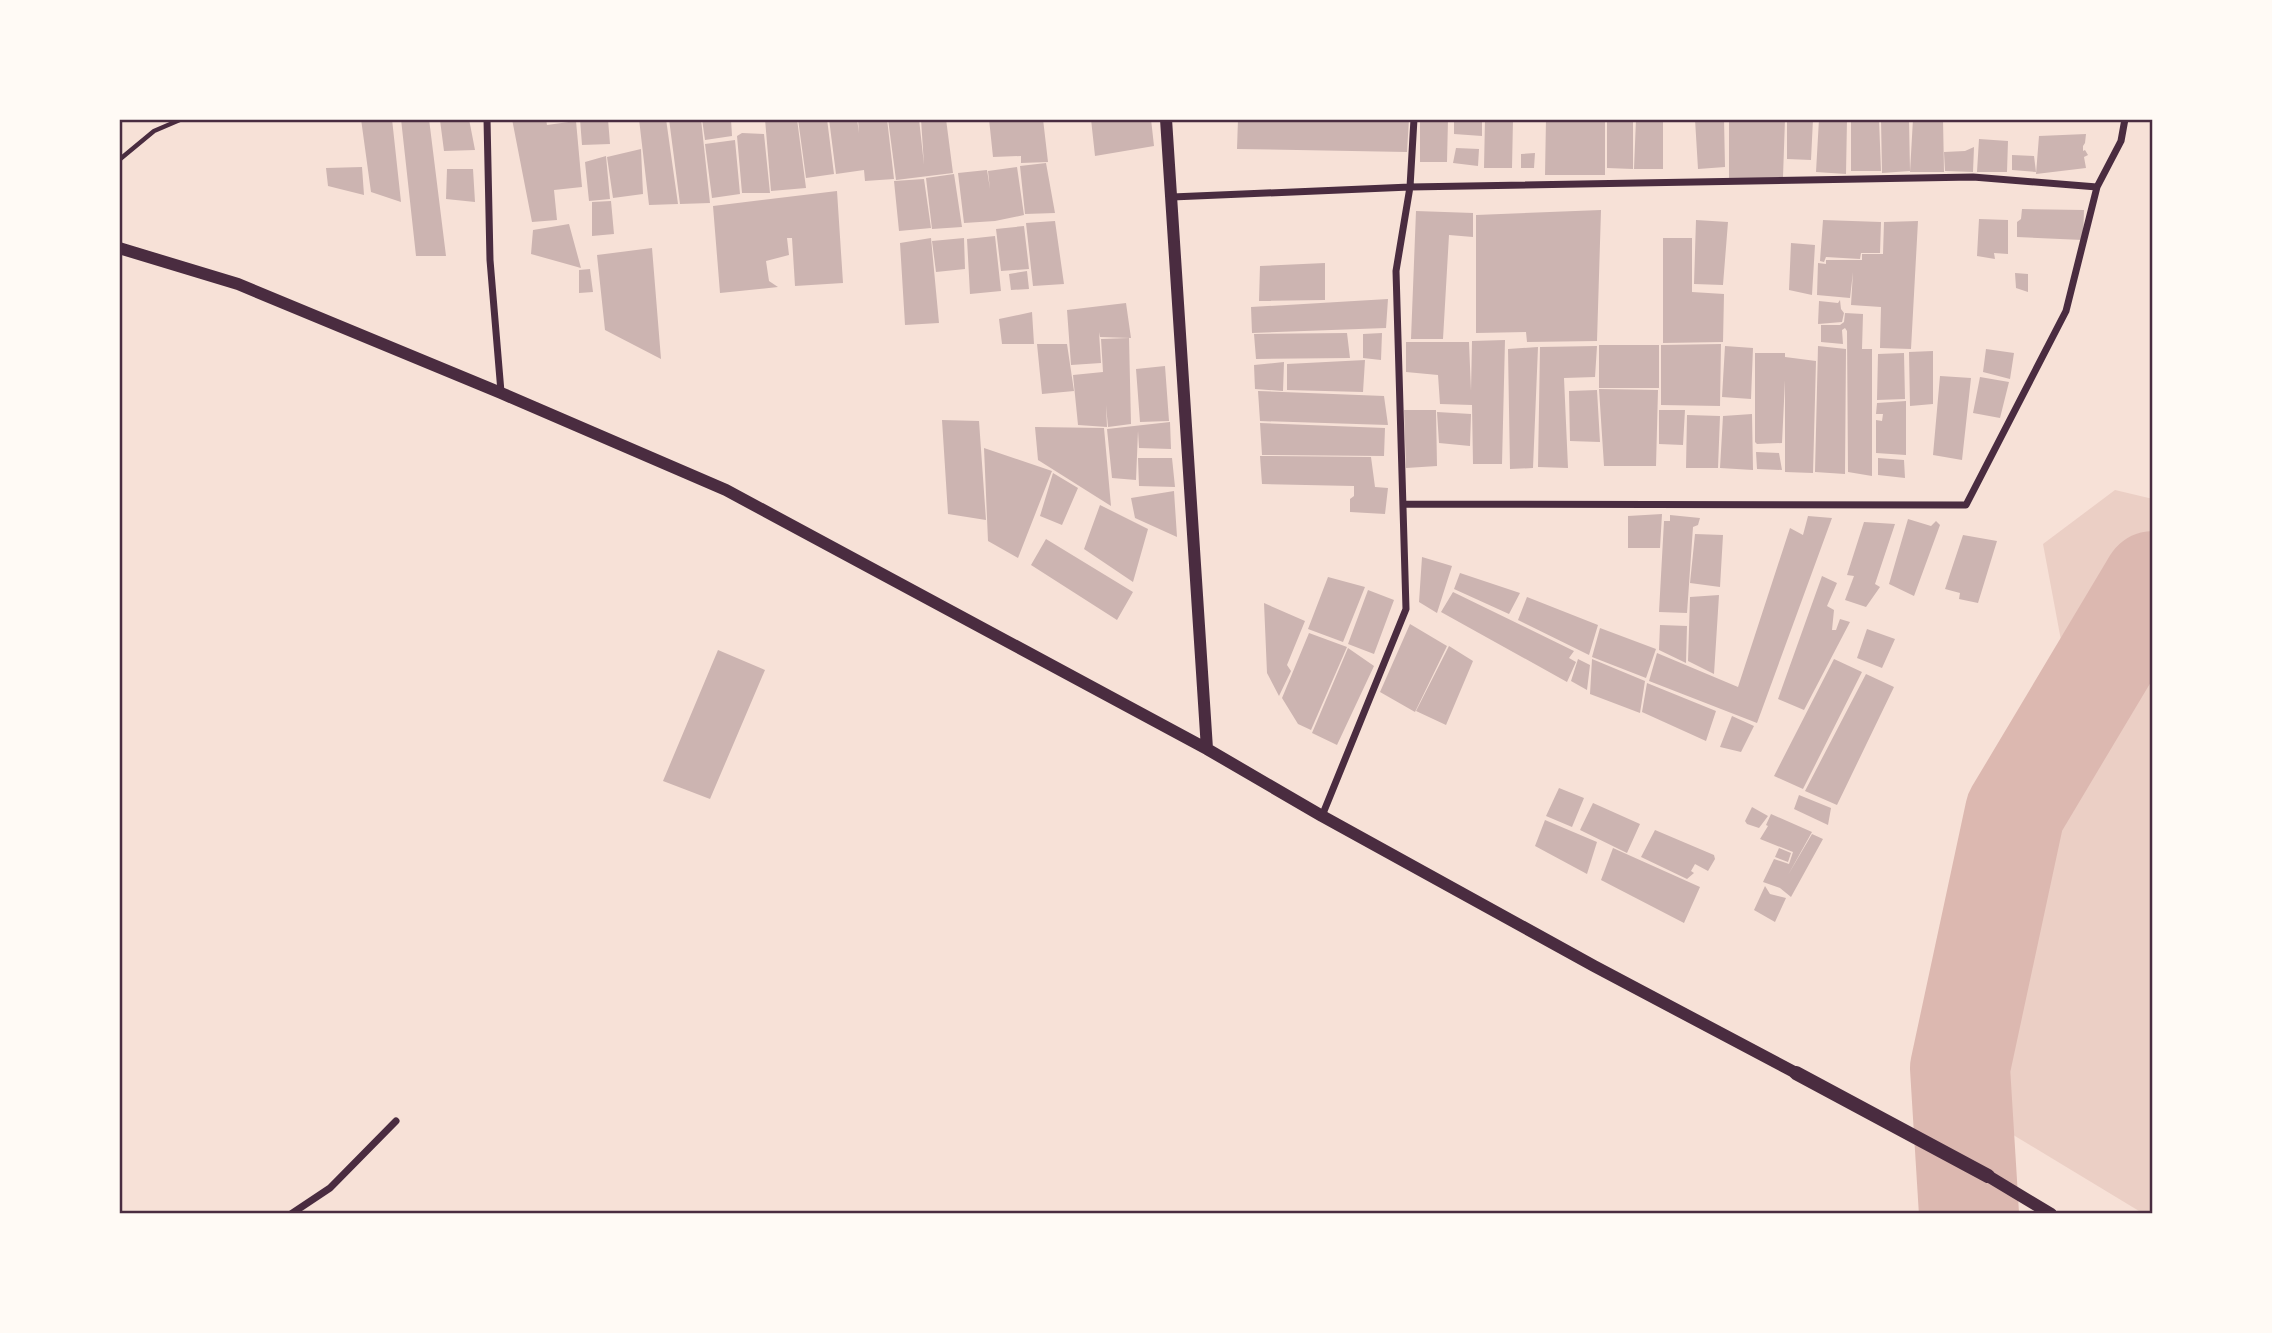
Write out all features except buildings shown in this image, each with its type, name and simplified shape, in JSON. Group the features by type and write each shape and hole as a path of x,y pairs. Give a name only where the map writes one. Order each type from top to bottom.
{"main road":[{"path":"1796,1073 1988,1176"}],"street":[{"path":"487,119 490,260 501,393"},
{"path":"1166,119 1207,749"},
{"path":"1322,816 1406,609 1396,271 1410,187 1414,119"},
{"path":"1404,504 1966,505 2066,311 2097,187 2121,141 2124,119"},
{"path":"1172,197 1410,187 1973,177 2097,187"},
{"path":"119,248 239,284 726,490 1207,749 1322,816 1594,966 1796,1073"},
{"path":"291,1214 330,1188 396,1121"},
{"path":"1988,1176 2051,1214"}],"path":[{"path":"119,160 155,131 182,119"}],"shaded area":[{"path":"2115,490 2153,499 2153,1214 2144,1214 2005,1130 1975,927 2008,773 2069,683 2043,544"}],"waterway":[{"path":"1969,1214 1960,1068 2015,812 2153,581"}]}
